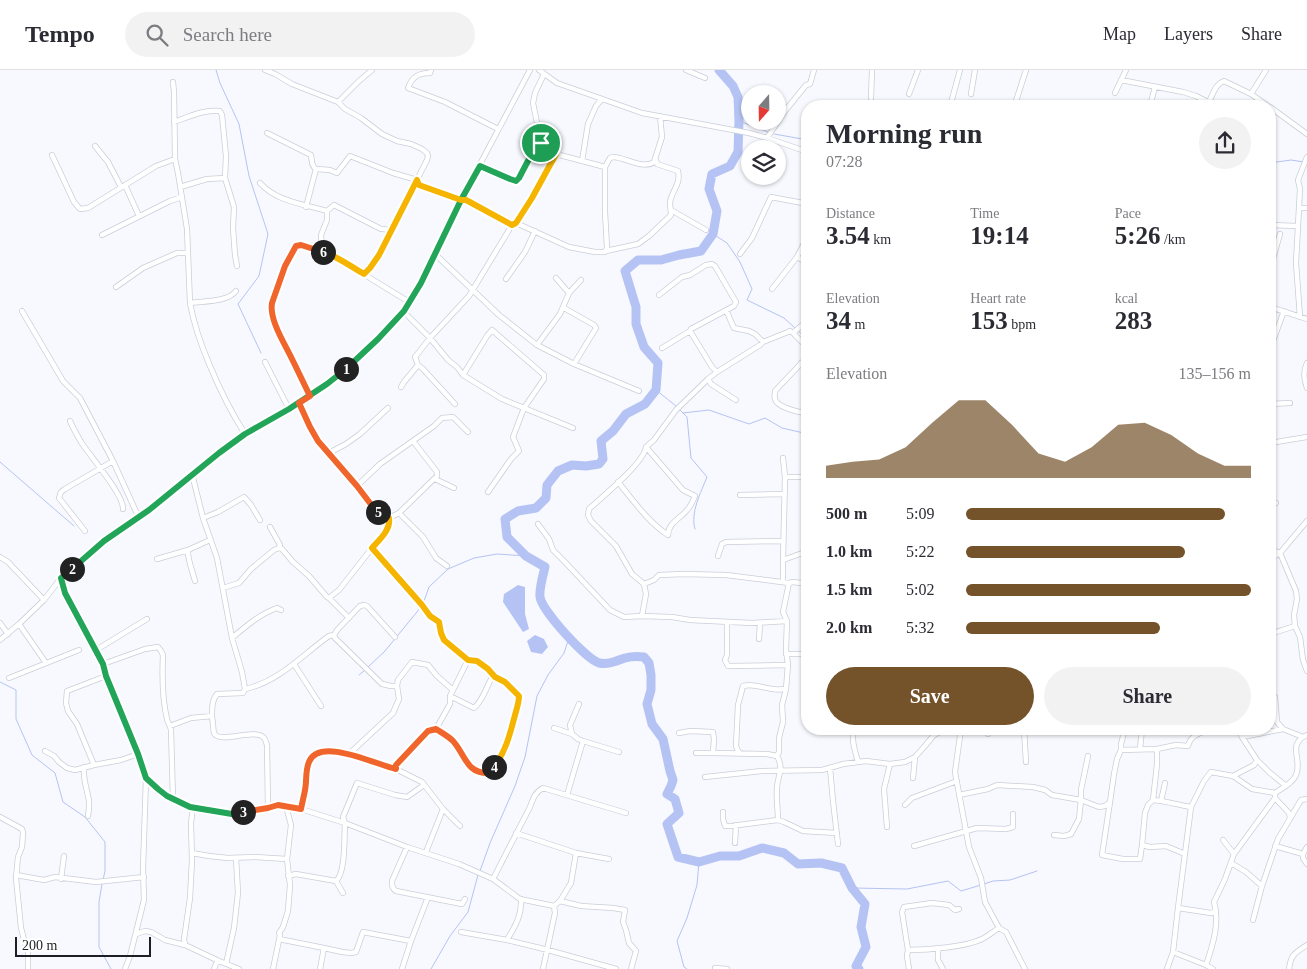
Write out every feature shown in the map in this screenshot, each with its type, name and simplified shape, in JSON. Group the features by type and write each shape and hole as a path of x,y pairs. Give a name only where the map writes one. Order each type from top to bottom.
{"street":[{"path":"265,70 292,84 338,102 345,109 362,118 382,134 397,141 422,148 427,153 427,160 394,227 379,255 364,274"},
{"path":"338,102 372,70"},
{"path":"431,70 430,73 418,74 411,81 408,88 445,102 498,128"},
{"path":"0,640 44,600 61,578 104,541 139,518 192,474 245,434 310,396 350,366 378,339 404,311 421,283 461,200 530,70"},
{"path":"539,70 557,83 642,113 749,133 801,150"},
{"path":"686,70 705,78"},
{"path":"767,138 785,111 806,85 810,84 814,70"},
{"path":"871,98 872,70"},
{"path":"909,94 918,70"},
{"path":"952,100 960,70"},
{"path":"972,94 975,70"},
{"path":"1016,100 1026,70"},
{"path":"1115,93 1126,70"},
{"path":"1250,94 1266,70"},
{"path":"455,404 418,365 415,357 469,296 532,198 556,154 555,149 541,143 533,103 535,93 544,74"},
{"path":"1121,80 1183,92 1202,100"},
{"path":"1210,100 1220,81 1224,81 1259,100"},
{"path":"173,82 174,158 187,229 190,303 194,324 206,357 231,413 245,434"},
{"path":"1152,100 1155,87"},
{"path":"582,161 588,124 596,106 602,99"},
{"path":"174,122 195,115 216,110 220,111 226,156 225,178 234,202 234,245 237,266"},
{"path":"1276,112 1307,134"},
{"path":"606,251 605,167 610,158 613,157 651,165 656,158 662,137 660,116"},
{"path":"268,133 311,155 312,165 316,169 330,170 337,173 350,156 393,173 417,180 419,185 461,200 466,200 514,224 535,231 569,247 595,252 638,244 671,215 670,203 678,186 678,171 657,164 656,158"},
{"path":"480,166 516,181 540,138"},
{"path":"95,146 108,162 139,216"},
{"path":"556,154 605,167"},
{"path":"52,155 74,202 80,209 88,208 156,166 174,158"},
{"path":"1300,316 1296,263 1300,189 1298,180 1307,157"},
{"path":"306,207 316,169"},
{"path":"180,187 206,179 225,178"},
{"path":"260,183 274,194 290,202 327,211"},
{"path":"102,236 139,216 182,197"},
{"path":"740,254 752,238 772,197 801,203"},
{"path":"389,234 334,205 327,211 327,220 321,235 322,250 409,302"},
{"path":"1299,208 1307,208"},
{"path":"671,210 706,230"},
{"path":"1276,225 1297,226"},
{"path":"381,229 389,230 394,227"},
{"path":"506,279 525,252 535,231"},
{"path":"1276,248 1280,234"},
{"path":"310,396 279,332 271,310 285,266 296,246 301,245 329,254"},
{"path":"772,288 797,258 801,250"},
{"path":"116,287 143,268 177,253 188,253"},
{"path":"436,255 499,315 537,345 574,364 639,391"},
{"path":"797,258 801,260"},
{"path":"659,294 682,277 712,264 736,302 734,306 691,329 662,348"},
{"path":"369,278 370,268"},
{"path":"556,278 569,293"},
{"path":"537,345 564,308 569,293 581,280"},
{"path":"190,303 223,299 233,295 236,290"},
{"path":"564,308 596,328 574,364"},
{"path":"1276,309 1307,319"},
{"path":"726,310 734,328 749,331 763,342"},
{"path":"22,311 63,381 80,398 113,461 139,518"},
{"path":"404,311 463,375 502,399 573,428"},
{"path":"1276,332 1284,311"},
{"path":"642,616 646,594 644,584 632,574 616,546 591,521 588,515 589,509 618,482 645,452 646,447 654,440 678,409 708,379 763,342 795,331 801,326"},
{"path":"463,375 492,330 544,375 544,379 524,408 513,437 519,451 511,459 488,492"},
{"path":"690,331 717,372"},
{"path":"795,331 801,339"},
{"path":"265,362 289,409"},
{"path":"800,363 775,391 774,398 777,404 801,412"},
{"path":"402,387 418,365"},
{"path":"1307,365 1304,373 1307,388"},
{"path":"708,379 712,384 736,400"},
{"path":"299,403 318,441 376,511 389,518"},
{"path":"1276,404 1290,403"},
{"path":"329,453 360,434 388,408"},
{"path":"357,486 380,464 434,426 442,418 453,417 468,432"},
{"path":"70,421 81,442 101,467 123,504 123,509"},
{"path":"1276,442 1307,437"},
{"path":"389,518 399,513 437,476 437,472 413,441"},
{"path":"618,482 650,520 668,535 677,519 688,510 695,496 683,490 646,447"},
{"path":"783,458 785,477 783,582"},
{"path":"85,531 59,498 60,494 65,489 113,461"},
{"path":"192,474 203,518 217,558 232,638 246,689"},
{"path":"785,477 801,477"},
{"path":"435,479 454,488"},
{"path":"740,495 784,494"},
{"path":"203,518 244,497 260,520"},
{"path":"399,513 423,537 436,558 447,566"},
{"path":"329,598 339,590 387,529 390,523 389,518"},
{"path":"1276,554 1307,521"},
{"path":"538,524 553,550 610,610 624,618 642,616 760,623 787,621"},
{"path":"270,527 280,545 279,548"},
{"path":"157,559 188,550 210,540"},
{"path":"718,556 722,544 726,542 783,541"},
{"path":"223,588 239,583 251,569 279,548"},
{"path":"279,548 349,618"},
{"path":"372,548 430,616 439,622 444,640 468,660 477,661 488,669 493,676 511,687 519,698 511,733 505,749 489,773 482,773 471,768 454,742 436,729"},
{"path":"188,550 196,581"},
{"path":"1276,551 1280,552"},
{"path":"1280,552 1296,591 1295,626 1300,637 1303,660 1307,671"},
{"path":"783,560 801,554"},
{"path":"0,557 8,562 44,600"},
{"path":"644,584 654,580 659,575 683,574 726,575 801,584"},
{"path":"61,578 65,593 103,664 146,778 144,900 126,969"},
{"path":"777,756 783,722 782,705 786,689 788,665 786,654 787,621 784,612 789,583"},
{"path":"268,808 267,745 264,737 254,734 222,737 216,735 214,733 212,716 212,699 217,694 243,693 246,689 258,686 294,664 328,636 334,635 360,606 367,606 395,637"},
{"path":"232,638 257,617 270,610 277,608 281,610"},
{"path":"96,650 147,619"},
{"path":"727,622 727,655 725,660 728,666 788,665"},
{"path":"0,623 8,634"},
{"path":"759,640 760,623"},
{"path":"19,624 44,658 46,664"},
{"path":"1276,632 1295,626"},
{"path":"334,635 382,684 397,686"},
{"path":"103,664 145,649 158,647 161,651 163,655 163,690 167,720 170,726 173,799"},
{"path":"9,678 79,650"},
{"path":"786,654 801,654"},
{"path":"396,769 396,765 428,731 436,729 450,704 450,696 468,660"},
{"path":"348,754 393,713 399,699 398,680 412,662 428,666 453,690"},
{"path":"294,664 321,706"},
{"path":"94,765 77,724 68,711 66,703 67,691 106,676"},
{"path":"450,696 474,708 479,704 493,676"},
{"path":"740,754 736,746 736,738 738,705 743,686 775,690 786,689"},
{"path":"572,734 570,725 579,704"},
{"path":"1276,710 1277,722 1283,729"},
{"path":"170,726 191,718 212,716"},
{"path":"554,728 572,734 583,741 619,752"},
{"path":"1276,730 1283,729 1305,736"},
{"path":"679,733 690,731 713,732 713,753"},
{"path":"853,735 858,762"},
{"path":"705,777 781,770 822,770 866,761 890,764 905,762 914,757 934,735"},
{"path":"960,735 956,772 959,795 970,847 981,878 985,902 999,928 1006,932 1025,969"},
{"path":"1024,735 1026,762"},
{"path":"1123,735 1121,750 1114,774 1102,855 1123,859 1140,859 1145,813 1148,805 1153,800 1157,749"},
{"path":"1140,749 1141,735"},
{"path":"1121,750 1157,749 1176,745 1188,746 1189,741 1196,735"},
{"path":"1252,735 1242,737 1257,760 1286,786"},
{"path":"1206,965 1215,938 1216,911 1214,902 1234,854 1275,796 1297,774 1296,745 1305,736"},
{"path":"567,795 583,741"},
{"path":"45,751 54,756 67,768 74,770 121,760 138,754"},
{"path":"301,809 307,768 313,756 321,752 348,754 396,769 422,782 443,809 460,826"},
{"path":"696,753 768,754 777,756 781,762 777,788 778,820"},
{"path":"1054,835 1064,836 1071,834 1079,819 1081,790 1088,756"},
{"path":"913,778 914,757"},
{"path":"1233,776 1254,765 1257,760"},
{"path":"887,827 884,789 890,764"},
{"path":"84,768 89,797 88,816"},
{"path":"830,768 838,844"},
{"path":"1166,969 1173,952 1191,807 1211,772 1233,776 1252,789 1275,796 1289,813 1290,819"},
{"path":"146,778 173,799 193,807 232,814 278,805 301,809 459,864 493,880 522,899 554,906"},
{"path":"905,805 912,798 957,781"},
{"path":"1161,801 1165,782"},
{"path":"336,881 339,879 342,868 344,817 357,783 395,795 407,796 424,785"},
{"path":"959,795 988,789 997,785 1033,787 1045,790 1052,795 1081,800 1099,807 1110,802"},
{"path":"493,880 538,790 543,788 626,813"},
{"path":"1253,920 1278,838 1301,800 1307,798"},
{"path":"1153,800 1191,807"},
{"path":"273,969 279,933 288,911 290,885 287,859 291,825 286,806"},
{"path":"185,945 184,940 190,898 193,807"},
{"path":"426,852 443,809"},
{"path":"723,812 726,826 778,820 803,831 837,833"},
{"path":"914,846 939,840 966,830 977,828 1006,829 1012,827 1013,814"},
{"path":"0,817 22,829 23,833 16,875 21,928 28,949 28,969"},
{"path":"735,842 736,825"},
{"path":"516,833 576,853 609,859"},
{"path":"1223,840 1234,854"},
{"path":"1142,845 1150,847 1166,846 1185,854"},
{"path":"1275,846 1303,854"},
{"path":"1307,846 1303,854 1307,864"},
{"path":"407,847 392,881 393,889 462,904 465,899"},
{"path":"192,852 209,856 236,858 287,859"},
{"path":"554,906 560,901 571,883 576,853"},
{"path":"61,878 64,856"},
{"path":"226,964 234,928 238,893 236,858"},
{"path":"1231,863 1246,872 1262,886"},
{"path":"288,876 296,874 336,881"},
{"path":"16,875 44,880 55,877 96,882 144,877"},
{"path":"336,881 342,893"},
{"path":"402,969 428,897"},
{"path":"507,940 520,916 522,899"},
{"path":"560,901 581,906 625,910 623,922 629,943 636,951 631,969"},
{"path":"909,969 902,912 904,907 932,903 949,904 956,910 959,909"},
{"path":"543,969 555,913 554,906"},
{"path":"1178,908 1211,913 1216,911"},
{"path":"908,950 938,949 964,944 981,939 999,928"},
{"path":"136,934 145,930 152,932 165,940 185,945 239,969"},
{"path":"279,939 351,954 356,952 363,932 411,941"},
{"path":"461,932 507,940 616,969"},
{"path":"1289,969 1290,959 1307,945"},
{"path":"320,969 324,948"},
{"path":"938,949 938,960 943,969"},
{"path":"1173,952 1213,969"},
{"path":"214,969 219,961"},
{"path":"715,968 727,969"}],"water":[{"path":"518,585 525,587 525,614 529,629 523,632 503,602 504,594"},
{"path":"535,635 544,639 548,647 542,654 531,652 527,641"}],"waterway":[{"path":"216,70 239,124 249,176 268,234 259,276 238,304 261,353"},
{"path":"719,70 733,86 738,97 738,152 730,166 712,174 709,189 717,211 713,234 701,251 661,260 638,260 625,271 636,307 636,324 644,347 658,363 656,390 645,404 626,414 613,431 601,441 603,459 599,464 586,466 572,465 558,471 547,485 546,498 536,508 518,511 505,519 507,537 526,556 545,567 540,590 543,604 556,623 585,653 599,663 609,663 637,656 644,657 649,663 651,690 647,704 652,724 663,739 673,780 667,794 675,799 679,813 667,824 678,857 699,862 720,856 739,856 762,848 784,853 798,864 821,863 842,868 852,888 865,904 861,927 866,947 856,966 859,969"},
{"path":"739,121 768,132"},
{"path":"774,134 801,139"},
{"path":"1276,162 1291,160 1304,162"},
{"path":"713,234 727,243 740,262 752,289 747,300 784,318 801,334"},
{"path":"656,390 676,406"},
{"path":"679,409 687,417 691,458 707,477 695,509 695,529"},
{"path":"683,413 709,410 749,424 765,418 782,428 801,432"},
{"path":"0,462 74,526"},
{"path":"423,604 429,587 448,569 474,558 497,554 526,556"},
{"path":"367,668 385,651 421,607"},
{"path":"480,871 525,757 537,696 548,675 564,653 569,638"},
{"path":"359,675 364,671"},
{"path":"0,682 16,690 16,719 32,755 55,773 63,802 85,817 105,842 105,871 103,880"},
{"path":"687,969 684,967 677,941 687,918 697,885 699,862"},
{"path":"984,884 993,881 1010,880 1037,871"},
{"path":"431,969 450,936 468,912 478,875"},
{"path":"852,888 907,889 948,881 961,891 981,885"},
{"path":"102,884 99,902 99,947 111,969"}],"route":[{"path":"541,143 540,138 516,181 480,166 461,200 436,255 404,311 350,366 310,396 299,403 274,419 245,434 219,453 149,510 104,541 61,578 65,593 103,664 146,778 167,796 190,807 232,814 278,805 301,809 307,768 309,761 317,753 348,754 396,769 396,765 423,736 428,731 436,729 454,742 468,765 477,772 489,773 496,765 511,733 519,696 488,669 477,661 468,660 444,640 439,622 430,616 372,548 387,529 390,523 389,518 376,511 318,441 310,427 299,403 310,396 275,324 271,310 285,266 296,246 301,245 329,254 364,274 379,255 417,180 419,185 461,200 466,200 512,225 516,223 556,154 555,149 541,143"}]}
